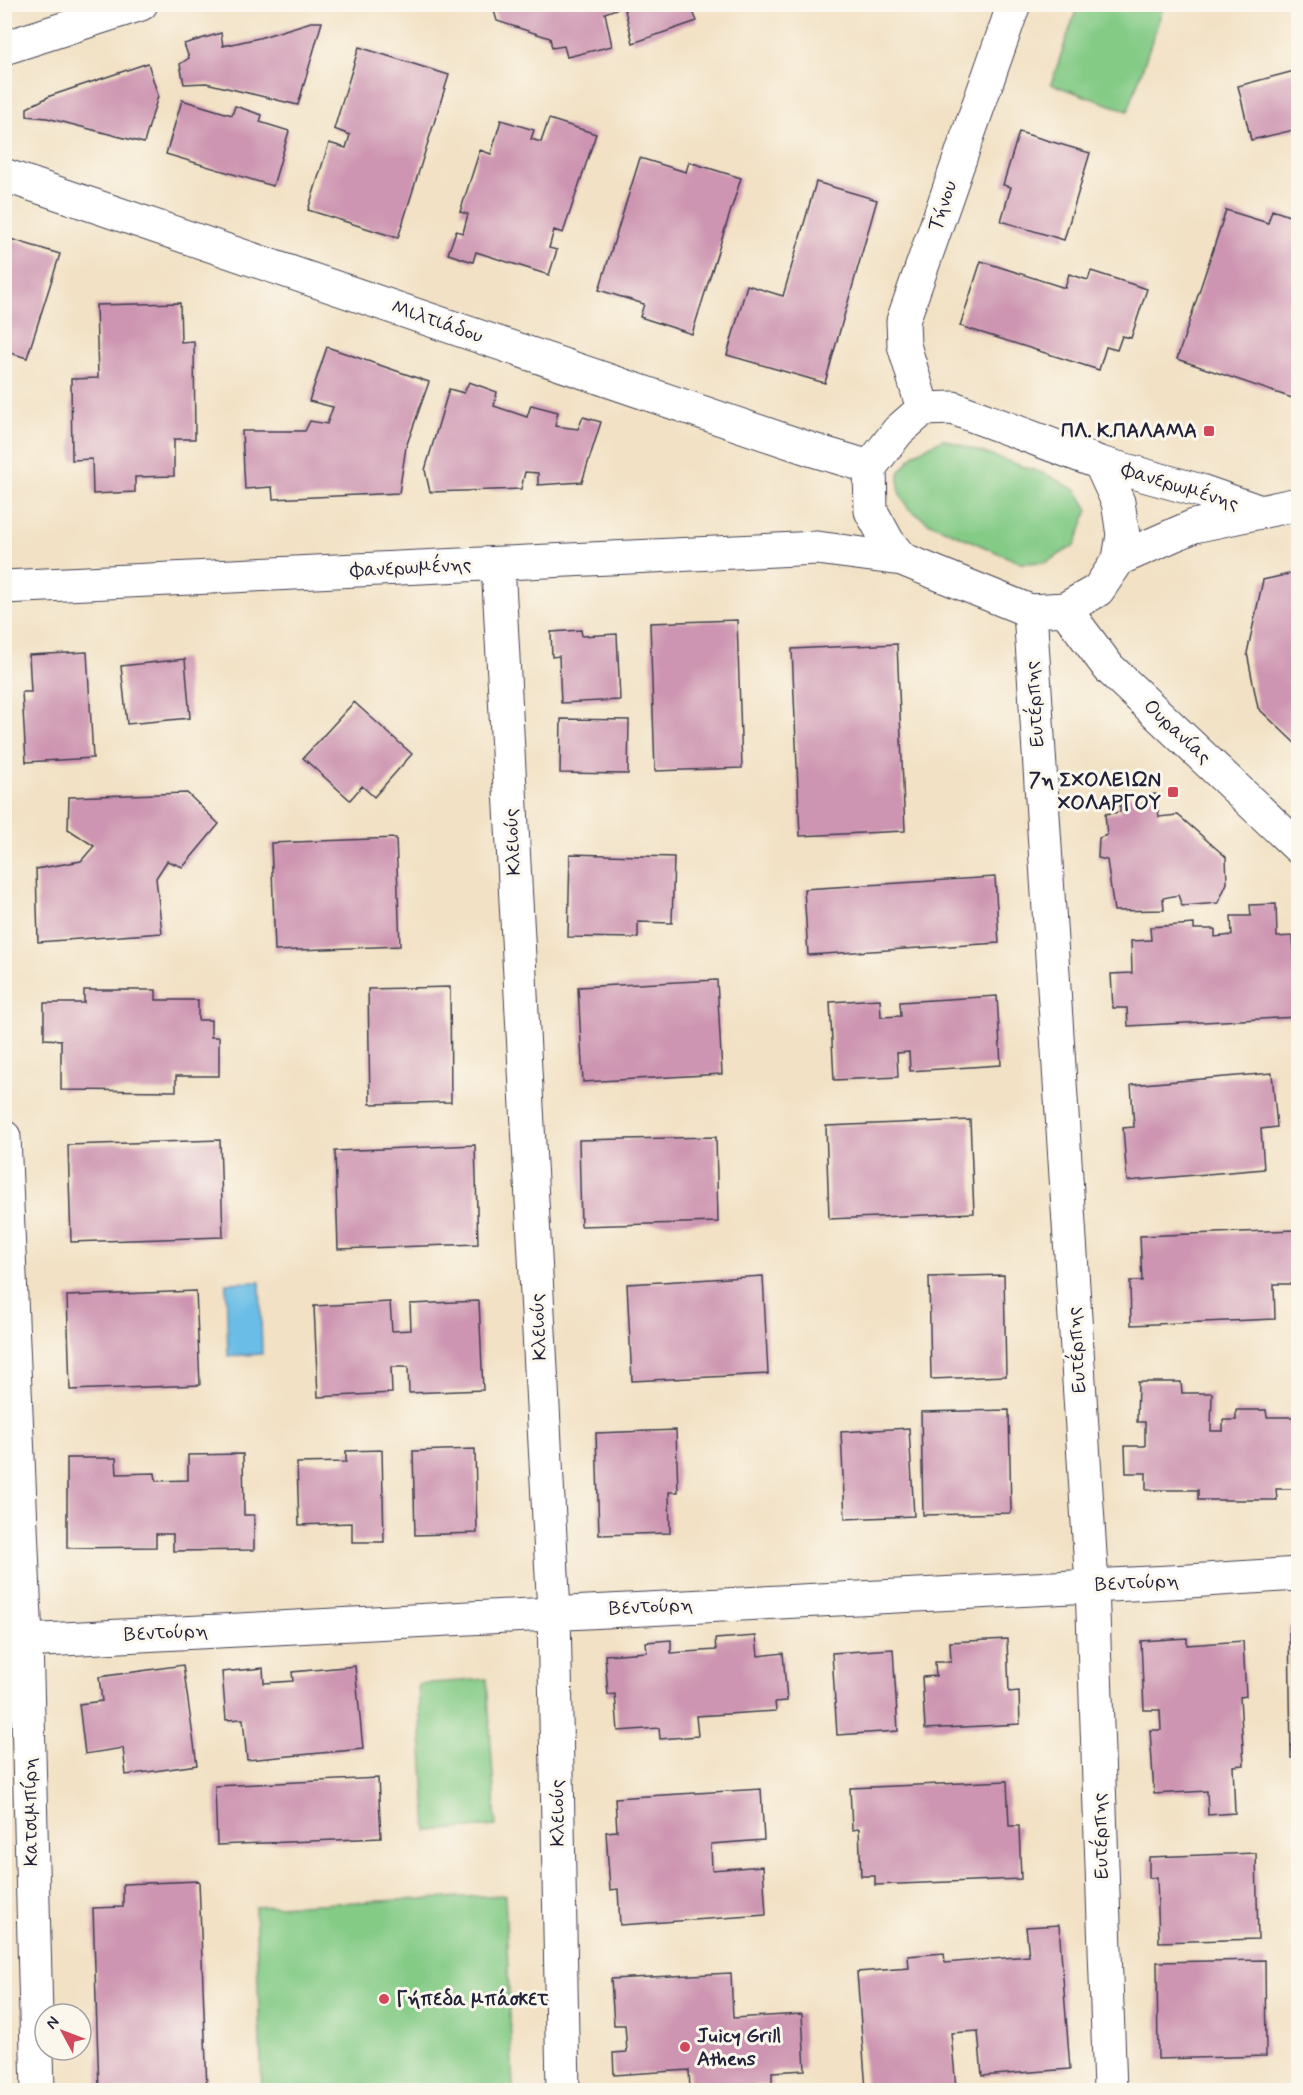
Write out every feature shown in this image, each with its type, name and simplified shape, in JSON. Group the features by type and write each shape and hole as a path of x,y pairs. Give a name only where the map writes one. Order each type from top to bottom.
{"street":[{"path":"4,48 141,4"},
{"name":"Τήνου","path":"923,409 904,345 903,321 1014,4"},
{"name":"Μιλτιάδου","path":"4,175 813,450 870,467"},
{"name":"Φανερωμένης","path":"923,409 953,408 1100,463 1201,491 1261,512"},
{"path":"902,559 888,542 871,511 870,467 898,431 923,409"},
{"path":"1029,611 1065,609 1098,590 1119,559 1123,535 1118,502 1100,463"},
{"name":"Φανερωμένης","path":"1119,559 1194,526 1299,504"},
{"name":"Φανερωμένης","path":"818,548 850,537 871,511"},
{"name":"Φανερωμένης","path":"4,587 818,548 902,559 1029,611"},
{"name":"Κλειούς","path":"498,564 554,1612 563,2091"},
{"name":"Ουρανίας","path":"1065,609 1109,668 1299,847"},
{"name":"Ευτέρπης","path":"1029,611 1092,1585 1110,2091"},
{"name":"Κατσιμπίρη","path":"4,1137 15,1641 38,2091"},
{"name":"Βεντούρη","path":"15,1641 1299,1574"}],"green space":[{"path":"1078,5 1164,5 1128,111 1051,84"},
{"path":"943,439 1048,475 1077,491 1088,510 1075,545 1047,562 1021,563 928,522 908,508 899,492 899,473 915,453"},
{"path":"487,1679 496,1826 427,1831 418,1684"},
{"name":"Γήπεδα μπάσκετ","path":"505,1895 513,2090 262,2090 255,1907"}],"water":[{"path":"260,1282 262,1354 228,1356 226,1283"}],"building":[{"path":"492,4 698,4 691,7 697,21 633,43 624,6 605,13 612,46 567,57 564,46 552,48 550,38 497,21"},
{"path":"311,22 322,22 298,105 206,83 184,84 180,64 189,58 184,44 221,33 223,46"},
{"path":"359,47 449,75 398,238 308,210 329,143 346,148 350,135 334,129"},
{"path":"148,63 158,96 144,143 47,118 27,116 27,108 50,96"},
{"path":"1298,70 1298,129 1251,140 1238,86"},
{"path":"182,100 232,115 235,106 262,115 260,122 289,131 273,186 166,154"},
{"path":"549,119 596,134 563,233 554,230 549,248 557,250 549,275 476,252 473,262 448,254 456,231 463,233 468,214 460,212 480,150 491,154 501,120 534,130 531,139 541,142"},
{"path":"1019,132 1090,153 1064,240 1001,221 1011,187 1003,185"},
{"path":"640,158 686,172 689,162 741,178 692,334 640,317 644,304 599,290"},
{"path":"816,182 877,200 825,383 727,355 747,285 783,296"},
{"path":"1226,210 1268,223 1272,210 1298,219 1298,400 1177,359"},
{"path":"4,237 60,254 27,358 4,351"},
{"path":"981,261 1065,288 1069,274 1088,280 1091,271 1147,289 1131,338 1122,336 1117,350 1106,347 1099,370 960,326"},
{"path":"180,303 181,342 194,341 195,439 174,439 174,476 135,477 135,492 93,494 92,459 72,460 71,379 98,378 96,305"},
{"path":"327,347 429,382 406,447 399,493 273,499 272,487 245,489 242,431 305,431 310,421 327,424 333,407 309,401"},
{"path":"469,382 497,392 494,406 527,417 531,405 558,412 555,426 578,429 583,417 601,422 582,482 538,485 538,473 525,472 521,489 430,492 425,470 449,389 464,393"},
{"path":"1298,572 1298,746 1258,708 1247,653 1263,580"},
{"path":"737,620 742,768 655,771 650,623"},
{"path":"581,630 582,636 617,634 620,700 561,703 559,656 552,657 551,632"},
{"path":"897,644 905,831 800,836 792,649"},
{"path":"87,652 93,758 26,762 22,692 31,692 29,655"},
{"path":"185,659 190,718 127,724 121,666"},
{"path":"354,702 412,754 374,797 362,786 350,800 303,758"},
{"path":"561,719 629,720 628,774 560,773"},
{"path":"187,793 219,824 183,867 167,861 156,878 162,933 38,942 36,869 81,861 94,846 68,829 69,797"},
{"path":"1156,794 1159,817 1178,815 1226,857 1227,883 1218,903 1182,906 1178,895 1163,898 1164,910 1114,911 1107,860 1098,858 1099,838 1107,835 1105,814 1120,812 1120,797"},
{"path":"396,838 400,946 275,951 271,843"},
{"path":"570,854 674,857 672,923 638,922 638,938 568,937"},
{"path":"995,877 999,943 808,955 804,889"},
{"path":"1276,904 1277,937 1293,936 1295,965 1298,965 1298,1017 1128,1026 1127,1008 1113,1008 1111,974 1132,973 1131,941 1151,940 1150,927 1194,924 1194,929 1215,929 1215,937 1232,935 1231,916 1251,916 1250,905"},
{"path":"717,980 722,1074 583,1082 578,987"},
{"path":"450,987 451,1102 370,1104 368,989"},
{"path":"84,990 156,990 156,1000 198,1000 198,1020 211,1020 211,1037 219,1037 219,1076 176,1076 176,1091 61,1090 61,1040 44,1039 44,1003 84,1003"},
{"path":"997,996 1001,1065 910,1071 909,1052 897,1053 898,1077 834,1080 830,1002 880,999 881,1017 901,1016 900,1002"},
{"path":"1272,1073 1277,1127 1261,1129 1264,1169 1127,1181 1123,1128 1134,1127 1131,1085"},
{"path":"970,1120 974,1213 829,1219 826,1126"},
{"path":"716,1137 718,1222 581,1226 579,1140"},
{"path":"220,1140 223,1237 71,1242 68,1145"},
{"path":"475,1145 478,1244 338,1249 335,1151"},
{"path":"1294,1230 1296,1284 1274,1284 1275,1319 1131,1325 1130,1281 1142,1281 1140,1236"},
{"path":"1004,1275 1006,1376 931,1379 929,1277"},
{"path":"763,1276 768,1374 632,1381 627,1284"},
{"path":"196,1291 200,1385 70,1390 67,1296"},
{"path":"479,1301 483,1390 409,1393 408,1367 391,1367 392,1393 318,1397 314,1306 390,1302 392,1331 411,1330 410,1304"},
{"path":"1138,1382 1181,1382 1182,1393 1212,1393 1211,1431 1223,1431 1223,1420 1236,1420 1236,1410 1266,1410 1267,1417 1298,1417 1298,1489 1276,1489 1277,1500 1198,1500 1198,1490 1146,1490 1146,1473 1126,1473 1125,1446 1145,1446 1145,1422 1137,1422"},
{"path":"1009,1410 1011,1513 923,1515 921,1412"},
{"path":"909,1428 914,1516 845,1519 841,1432"},
{"path":"676,1430 678,1492 669,1492 670,1533 599,1535 596,1433"},
{"path":"475,1449 477,1533 415,1535 413,1451"},
{"path":"382,1450 384,1542 352,1542 352,1523 299,1525 297,1463 346,1462 346,1451"},
{"path":"243,1454 244,1515 254,1515 254,1550 173,1551 173,1534 156,1534 156,1547 67,1548 67,1458 116,1458 117,1474 155,1473 156,1481 188,1480 188,1455"},
{"path":"1289,1626 1298,1626 1298,1758 1291,1758"},
{"path":"756,1636 758,1656 783,1653 787,1701 775,1702 776,1711 696,1716 698,1736 660,1739 659,1728 618,1731 615,1694 608,1695 605,1655 647,1652 646,1642 671,1640 671,1653 716,1650 715,1639"},
{"path":"1187,1638 1187,1645 1243,1641 1246,1696 1240,1697 1244,1765 1233,1766 1235,1813 1208,1815 1207,1791 1154,1794 1150,1730 1161,1730 1160,1710 1144,1710 1141,1641"},
{"path":"1007,1639 1009,1692 1019,1691 1020,1724 925,1729 922,1677 936,1676 935,1662 951,1662 950,1642"},
{"path":"893,1649 898,1731 837,1735 832,1653"},
{"path":"183,1665 197,1765 126,1775 123,1748 85,1754 79,1704 102,1701 99,1677"},
{"path":"355,1666 363,1749 247,1760 243,1719 226,1720 222,1672 263,1668 264,1683 293,1681 292,1672"},
{"path":"378,1778 381,1838 217,1845 215,1786"},
{"path":"1007,1781 1009,1826 1019,1826 1021,1879 875,1885 875,1876 861,1876 859,1829 852,1830 850,1788"},
{"path":"761,1789 764,1840 711,1844 712,1870 763,1866 766,1915 620,1925 618,1889 610,1890 606,1832 617,1831 615,1798"},
{"path":"1256,1853 1258,1939 1159,1942 1157,1877 1149,1878 1149,1857"},
{"path":"199,1881 207,2090 99,2090 93,1908 123,1907 123,1884"},
{"path":"1059,1925 1070,2069 982,2076 978,2031 951,2033 956,2088 866,2090 857,1972 909,1968 908,1956 944,1953 945,1963 1029,1956 1026,1927"},
{"path":"1265,1960 1266,2056 1158,2059 1157,1962"},
{"path":"731,1973 733,2018 802,2014 805,2070 772,2072 772,2085 690,2089 689,2070 614,2075 613,2053 627,2052 625,2025 614,2025 611,1979"}],"place":[{"name":"ΠΛ. Κ.ΠΑΛΑΜΑ","path":"1209,431"},
{"name":"7η ΣΧΟΛΕΙΩΝ ΧΟΛΑΡΓΟΥ","path":"1173,792"},
{"name":"Γήπεδα μπάσκετ","path":"384,1999"},
{"name":"Juicy Grill Athens","path":"685,2047"}]}
